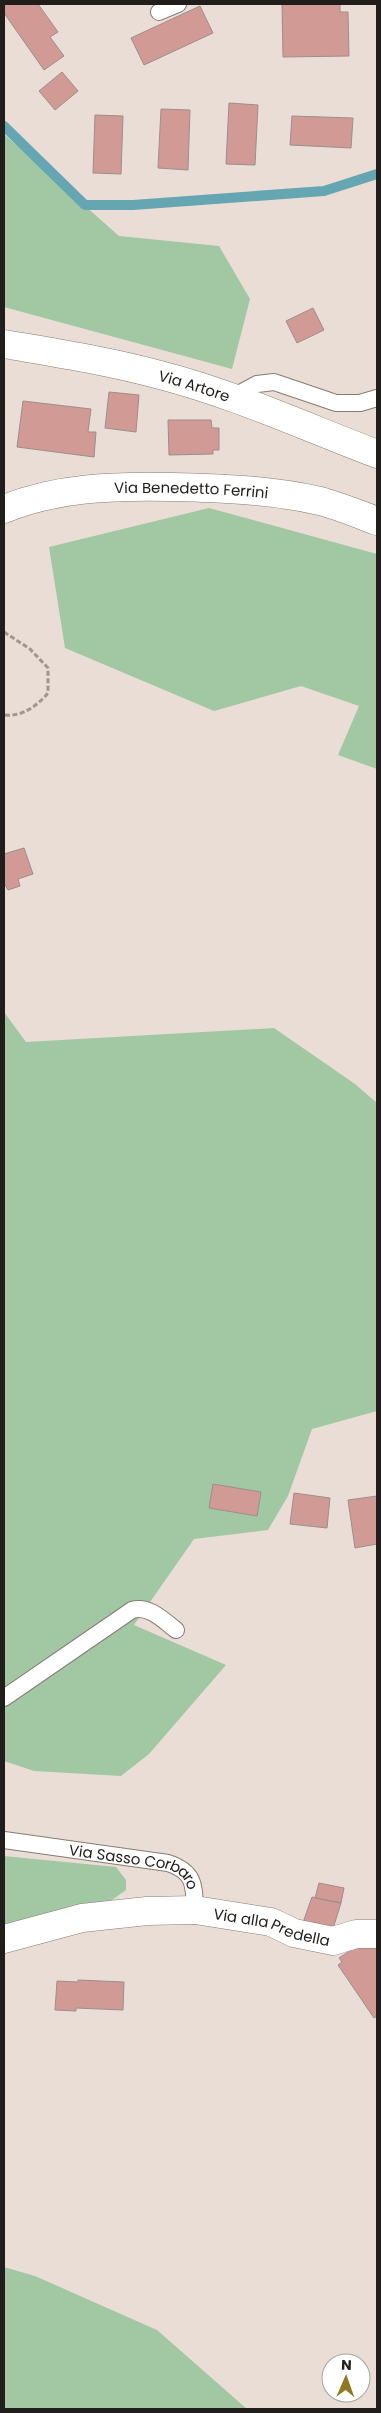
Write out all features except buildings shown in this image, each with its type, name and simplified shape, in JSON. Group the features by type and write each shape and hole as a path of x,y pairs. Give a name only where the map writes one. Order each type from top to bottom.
{"street":[{"name":"Via Artore","path":"4,344 102,361 162,375 231,398 377,454"},
{"name":"Via Benedetto Ferrini","path":"4,509 46,496 81,489 114,486 222,488 321,502 377,521"},
{"name":"Via alla Predella","path":"195,1910 271,1922 294,1933 333,1941 356,1934 377,1934"},
{"name":"Via Sasso Corbaro","path":"4,1940 82,1918 139,1912 195,1910"}],"lane":[{"path":"159,12 178,4"},
{"path":"231,398 257,384 274,382 336,403 347,404 377,398"},
{"path":"4,1698 132,1610 144,1608 176,1630"},
{"name":"Via Sasso Corbaro","path":"4,1840 148,1860 179,1867 193,1881 195,1910"}],"path":[{"path":"4,632 30,649 48,668 48,693 35,707 12,716 4,715"}],"green space":[{"path":"4,134 119,236 219,246 250,299 232,369 4,307"},
{"path":"209,508 377,554 377,769 338,755 359,706 301,686 214,711 65,648 49,547"},
{"path":"4,1012 26,1042 274,1028 355,1084 377,1103 377,1411 312,1429 288,1496 268,1530 194,1539 134,1625 226,1665 149,1754 121,1776 34,1771 4,1761"},
{"path":"4,1856 116,1867 126,1880 126,1890 112,1900 4,1924"},
{"path":"4,2267 35,2276 157,2330 247,2409 4,2409"}],"waterway":[{"path":"4,126 85,205 133,205 324,191 377,174"}]}
